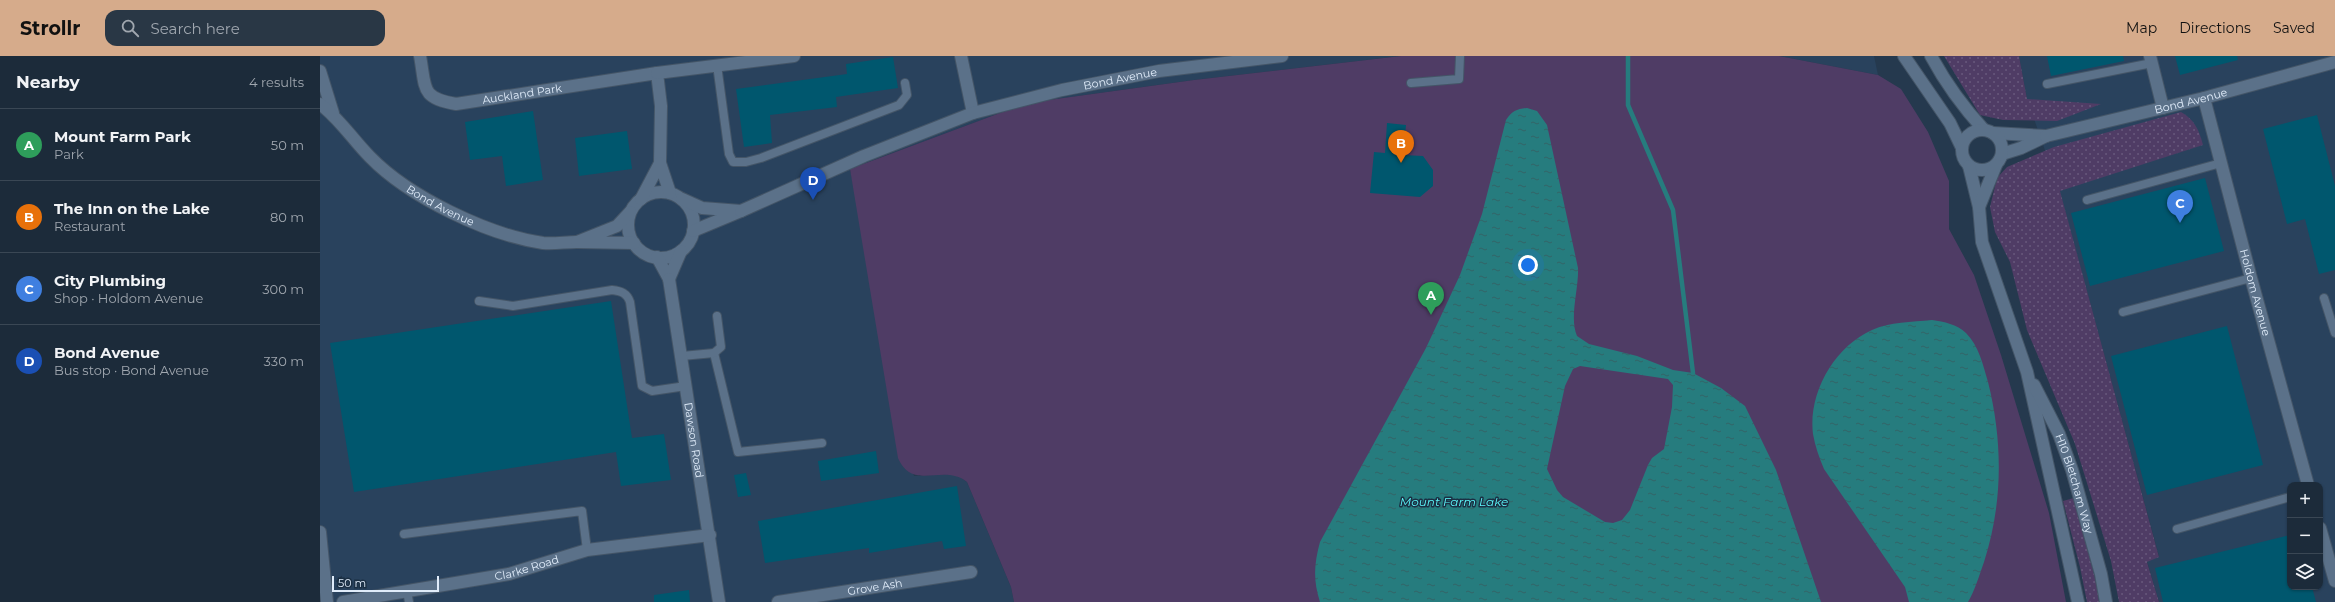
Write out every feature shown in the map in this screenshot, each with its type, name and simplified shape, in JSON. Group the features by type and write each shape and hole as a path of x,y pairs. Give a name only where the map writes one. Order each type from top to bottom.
{"street":[{"name":"Auckland Park","path":"420,56 426,91 436,100 456,104 657,73 698,62 717,65 794,56"},
{"path":"961,56 973,113"},
{"name":"Bond Avenue","path":"693,230 864,156 973,113 1062,90 1159,71 1254,58 1282,56"},
{"path":"1904,56 1950,122 1962,148"},
{"path":"1931,56 1961,104 2001,142 2002,154 1996,165 1986,170 1970,166 1962,155 1962,148 1967,136 1978,130 1989,131"},
{"path":"2151,60 2163,108"},
{"name":"Bond Avenue","path":"2002,154 2021,148 2046,136 2204,98 2335,62"},
{"name":"Bond Avenue","path":"320,71 332,113"},
{"path":"657,73 661,106 660,163 670,193"},
{"name":"Holdom Avenue","path":"2204,98 2251,278 2307,482"},
{"name":"Bond Avenue","path":"320,104 332,113 371,158 422,198 492,230 544,243 634,243"},
{"name":"Bond Avenue","path":"1989,131 2046,136"},
{"path":"641,199 660,192 670,193 681,199 691,213 693,230 687,245 681,251 670,256 657,257 646,254 634,243 629,228 631,212 641,199 660,163"},
{"name":"H10 Bletcham Way","path":"1979,207 1996,165"},
{"name":"H10 Bletcham Way","path":"1970,166 1979,207 1982,242 2027,372 2078,602"},
{"name":"Bond Avenue","path":"681,199 702,208 741,210"},
{"name":"Bond Avenue","path":"577,242 616,226 631,212"},
{"path":"669,279 681,251"},
{"name":"Dawson Road","path":"657,257 669,279 710,535 719,602"},
{"name":"H10 Bletcham Way","path":"2027,372 2059,434 2072,470 2101,574 2106,602"},
{"path":"320,532 327,602"},
{"name":"Clarke Road","path":"343,602 408,596 509,574 587,550 710,535"},
{"path":"2323,539 2335,581"},
{"name":"Grove Ash","path":"778,602 971,572"}],"lane":[{"path":"1411,83 1459,79 1460,56"},
{"path":"2047,84 2151,60"},
{"path":"717,65 729,154 733,162 746,162 761,158 899,105 907,95 905,83"},
{"path":"2087,200 2221,162"},
{"path":"2123,312 2251,278"},
{"path":"479,301 513,306 612,290 619,291 628,297 630,302 642,386 652,391 686,386"},
{"path":"2324,298 2335,333"},
{"path":"682,356 714,353 720,347 717,316"},
{"path":"714,353 738,452 822,442"},
{"path":"2177,529 2287,497"},
{"path":"404,534 582,510 587,550"}],"shaded area":[{"path":"320,56 1401,56 1194,80 1027,103 850,169 914,476 951,474 960,477 967,482 1011,587 1014,602 320,602"},
{"path":"1401,56 1779,56 1878,75 1901,89 1928,132 1949,181 1949,229 1974,275 2001,355 2049,513 2066,602 1014,602 1011,587 967,482 958,477 948,475 920,476 904,468 898,458 850,169 1027,103 1194,80"},
{"path":"1779,56 1874,56 1878,75"},
{"path":"1944,56 2019,56 2027,99 2101,104 2057,121 2003,120 1980,115"},
{"path":"2019,56 2335,56 2335,602 2159,602 2147,561 2159,556 2061,196 2027,99"},
{"path":"2181,112 2190,118 2196,126 2203,145 2060,191 2159,557 2147,562 2159,602 2119,602 2111,561 2075,444 2027,330 2010,262 1995,232 1990,207 1997,178 2007,167 2054,147"},
{"path":"2074,498 2097,586 2099,602 2087,602 2080,567 2063,501"}],"water":[{"name":"Mount Farm Lake","path":"1527,108 1537,111 1547,125 1578,268 1574,312 1577,336 1589,344 1637,356 1673,370 1693,373 1721,388 1745,406 1776,470 1821,602 1320,602 1316,586 1315,572 1316,558 1320,542 1426,348 1460,275 1482,214 1506,120 1510,114","holes":["1580,366 1668,379 1673,385 1672,407 1664,449 1652,458 1630,510 1622,520 1613,523 1605,522 1563,497 1557,490 1547,469 1565,386 1573,369"]},
{"path":"1932,320 1959,327 1966,333 1974,344 1980,356 1988,382 1996,427 1999,472 1995,517 1984,562 1975,588 1968,602 1909,602 1905,587 1824,469 1817,452 1813,434 1813,418 1819,388 1826,373 1846,348 1858,338 1879,327"}],"building":[{"path":"2047,56 2123,56 2124,61 2051,76"},
{"path":"2175,56 2237,56 2238,60 2180,75"},
{"path":"893,57 898,88 836,97 837,107 770,115 772,143 744,147 736,89 847,74 846,64"},
{"path":"533,111 543,180 506,186 502,156 470,160 465,122"},
{"path":"2317,115 2335,186 2335,270 2319,274 2305,219 2287,224 2263,129"},
{"path":"1387,123 1406,125 1403,155 1423,156 1433,170 1433,186 1420,197 1370,193 1374,152 1385,153"},
{"path":"627,131 632,169 579,176 575,138"},
{"path":"2205,178 2224,251 2090,286 2071,213"},
{"path":"611,301 632,438 664,434 671,480 621,486 616,452 354,492 330,343"},
{"path":"2227,326 2263,465 2147,495 2111,356"},
{"path":"876,451 879,473 821,481 818,461"},
{"path":"746,473 751,495 738,497 734,475"},
{"path":"957,486 966,546 944,549 942,541 869,553 869,548 765,563 758,521"},
{"path":"2287,536 2287,590 2313,590 2316,602 2163,602 2155,568"},
{"path":"689,590 690,602 654,602 654,595"}],"waterway":[{"path":"1628,56 1628,105 1673,210 1693,373"}],"place":[{"name":"The Inn on the Lake","path":"1401,163"},
{"name":"Bond Avenue","path":"813,200"},
{"name":"City Plumbing","path":"2180,223"},
{"name":"Mount Farm Park","path":"1431,315"}]}
